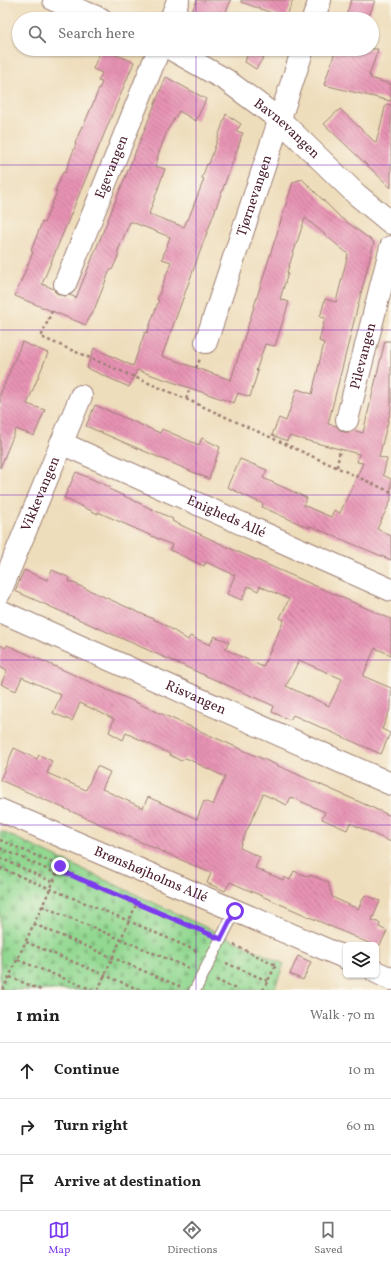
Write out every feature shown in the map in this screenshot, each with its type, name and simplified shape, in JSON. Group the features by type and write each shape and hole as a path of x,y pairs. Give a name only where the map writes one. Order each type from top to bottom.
{"street":[{"path":"54,0 84,12"},
{"path":"174,12 178,0"},
{"path":"316,12 320,0"},
{"name":"Egevangen","path":"64,284 156,56"},
{"name":"Bavnevangen","path":"183,56 226,80 280,120 356,194 391,223"},
{"name":"Tjørnevangen","path":"206,342 301,56"},
{"name":"Pilevangen","path":"347,420 391,247"},
{"name":"Vikkevangen","path":"0,592 81,396"},
{"name":"Enigheds Allé","path":"61,443 391,590"},
{"name":"Risvangen","path":"0,611 391,784"},
{"name":"Brønshøjholms Allé","path":"0,810 343,957"},
{"path":"379,973 391,979"}],"lane":[{"path":"195,990 235,911"}],"path":[{"path":"52,311 41,337 186,399 391,492"},
{"path":"186,399 190,388"},
{"path":"337,467 340,449"},
{"path":"0,840 60,866 3,990"},
{"path":"0,848 57,874"},
{"path":"0,858 53,882"},
{"path":"0,868 129,921 268,981"},
{"path":"59,870 276,964 263,990"},
{"path":"98,990 137,903"},
{"path":"42,906 238,990"},
{"path":"34,924 187,990"},
{"path":"26,942 140,990"},
{"path":"18,960 93,990"},
{"path":"10,977 41,990"}],"green space":[{"path":"1,831 284,964 274,990 0,990"}],"building":[{"path":"197,0 231,0 226,12 192,12"},
{"path":"241,0 293,0 288,12 269,12 241,2"},
{"path":"351,0 375,0 371,12 347,12"},
{"path":"98,56 119,56 134,62 42,284 54,289 55,292 60,295 70,295 76,298 166,77 206,99 196,121 179,111 167,131 155,166 165,169 149,214 184,227 204,179 202,178 207,164 209,164 226,114 241,124 236,131 243,133 241,139 162,356 231,380 293,182 302,179 341,218 374,242 328,424 337,426 344,432 350,432 353,430 363,433 385,341 391,341 391,409 379,457 387,459 383,475 391,479 391,500 377,529 391,536 391,560 310,526 309,528 262,507 263,504 227,487 240,459 267,470 263,478 307,498 303,505 331,517 334,510 340,513 363,463 357,462 359,454 289,436 287,441 272,435 279,418 286,421 297,389 312,394 324,343 319,341 325,318 320,317 325,299 336,302 348,254 305,218 287,272 288,273 280,299 289,302 275,346 265,344 256,371 258,371 250,397 238,393 234,403 137,370 129,387 87,368 94,348 133,366 145,332 147,333 171,262 162,259 170,237 130,222 117,253 119,254 112,270 110,270 92,315 90,315 86,325 15,296 33,252 31,251 42,222 44,223 57,192 55,191 63,172 65,173 76,144 75,143 102,82 98,81 102,73 93,69"},
{"path":"247,56 264,56 256,69 245,62"},
{"path":"334,56 376,56 369,76 371,76 370,78 391,84 391,101 324,85"},
{"path":"386,104 391,105 391,188 324,124 340,109 376,143"},
{"path":"22,342 48,353 27,404 45,410 34,436 16,429 0,468 0,395"},
{"path":"95,405 160,433 162,429 199,445 202,438 220,447 209,479 86,426"},
{"path":"76,472 110,487 109,489 173,519 172,521 236,551 391,619 391,655 375,648 363,676 391,688 391,707 382,729 390,733 381,754 293,715 290,720 272,712 274,706 15,591 24,570 47,580 52,570 70,578 69,581 162,623 188,640 190,636 210,645 214,636 229,642 225,649 263,667 284,620 280,618 289,599 260,586 258,591 248,586 242,600 227,594 235,575 206,562 204,566 170,550 172,545 64,498","holes":["299,660 342,679 329,706 286,686"]},
{"path":"0,645 6,648 7,645 391,816 391,842 350,823 347,830 322,819 325,812 291,797 287,805 263,794 240,846 240,848 260,857 255,868 283,880 284,877 290,880 294,871 309,877 310,875 328,882 332,897 358,909 365,895 380,901 372,920 380,923 379,927 387,931 380,945 379,942 366,942 230,882 225,891 207,883 211,873 0,780 14,748 37,759 39,755 52,761 47,773 86,790 97,766 110,772 102,789 143,808 148,797 197,819 204,801 213,805 225,777 186,758 181,761 170,754 126,733 123,740 109,732 114,719 80,703 72,721 53,713 61,695 22,677 16,691 1,684 7,671 0,667"},
{"path":"298,956 311,962 303,980 290,974"}],"route":[{"path":"60,866 59,870 221,939 235,911"}]}
